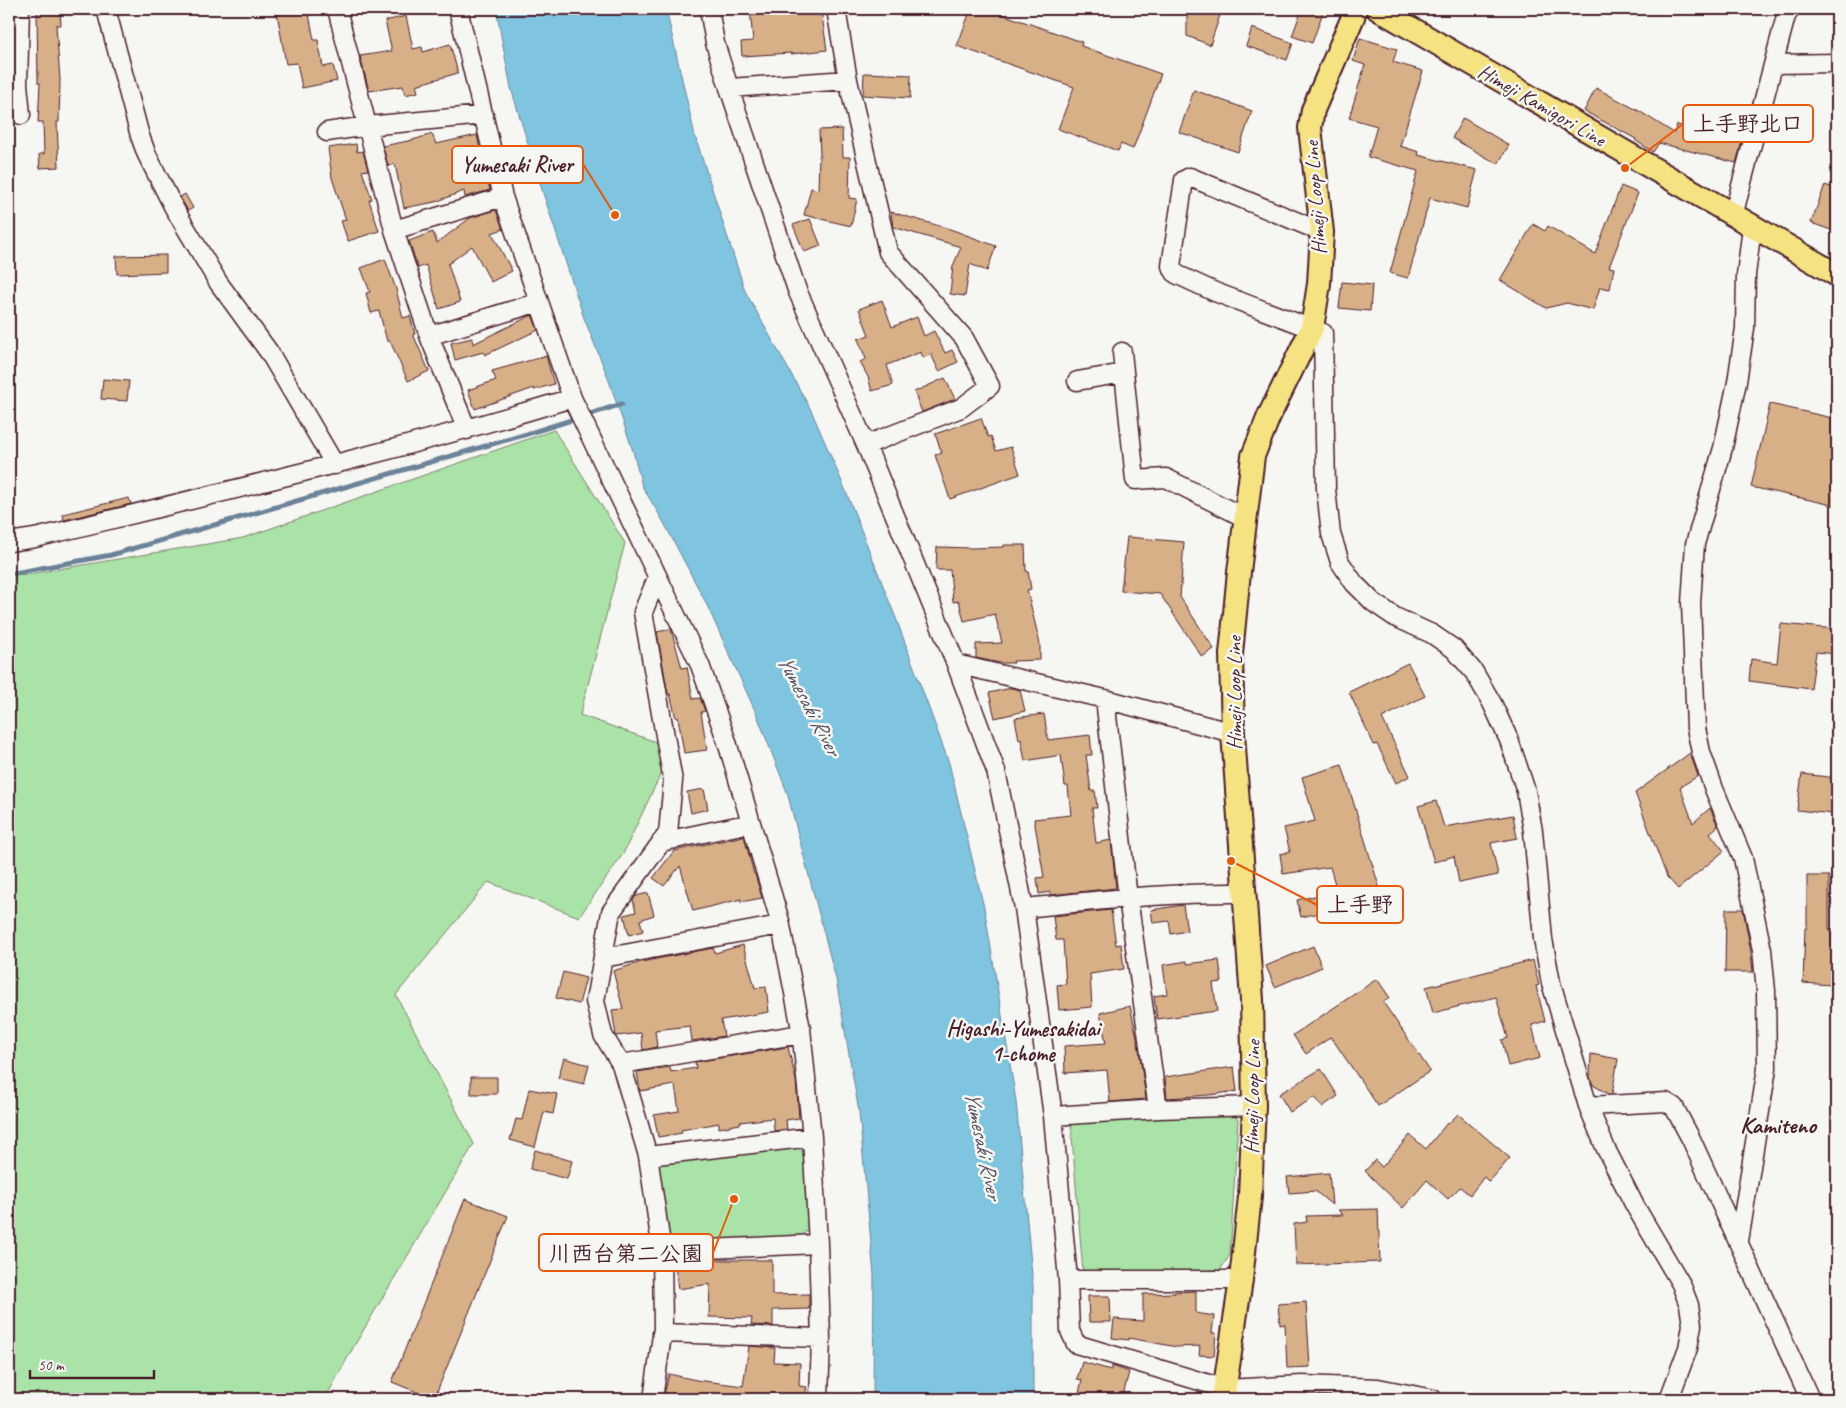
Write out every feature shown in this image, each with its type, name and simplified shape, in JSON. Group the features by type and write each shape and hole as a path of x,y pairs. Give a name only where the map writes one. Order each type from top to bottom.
{"main road":[{"name":"Himeji Loop Line","path":"1225,1394 1241,1280 1250,1196 1254,1106 1252,1000 1232,733 1232,654 1253,456 1269,416 1312,328 1319,284 1322,232 1310,128 1313,110 1355,9"},
{"name":"Himeji Kamigori Line","path":"1378,9 1837,275"}],"street":[{"path":"20,9 13,84 21,115"},
{"path":"106,9 140,136 160,182 218,282 269,352 335,465"},
{"path":"338,9 394,230 429,336 467,430"},
{"path":"458,9 503,197 572,398 700,665 727,742 780,925 801,1034 812,1137 818,1244 819,1399"},
{"path":"709,9 715,43 729,88 797,290 866,445 956,664 996,772 1024,908 1053,1116 1068,1280 1070,1331 1076,1344 1225,1394 1302,1385 1378,1388 1433,1399"},
{"path":"836,9 848,80 888,252 964,338 990,386 961,408 866,445"},
{"path":"1738,1241 1767,1068 1766,991 1762,950 1742,858 1714,789 1701,752 1696,728 1690,603 1695,544 1723,448 1737,382 1745,328 1746,275 1742,221 1774,64 1786,16 1791,9"},
{"path":"1774,64 1837,63"},
{"path":"729,88 848,80"},
{"path":"327,132 367,126 484,115"},
{"path":"1322,232 1190,177 1184,180 1172,266 1176,274 1215,292 1312,328 1323,334 1326,489 1331,534 1340,562 1354,583 1373,602 1395,617 1432,634 1454,649 1474,672 1492,703 1509,740 1526,791 1533,831 1543,939 1551,983 1588,1106 1606,1149 1635,1206 1681,1284 1690,1305 1692,1326 1688,1348 1670,1399"},
{"path":"394,230 503,197"},
{"path":"429,336 539,302"},
{"path":"1122,352 1135,480 1166,478 1245,518"},
{"path":"1077,381 1124,373"},
{"path":"9,542 35,538 335,465 467,430 572,398"},
{"path":"653,1399 662,1333 662,1251 648,1156 621,1064 603,1034 595,1001 611,912 668,833 673,781 643,612 657,578"},
{"path":"956,664 1105,698 1232,733"},
{"path":"1105,698 1128,898 1158,1109"},
{"path":"661,842 751,823"},
{"path":"1024,908 1206,892 1243,893"},
{"path":"603,958 780,925"},
{"path":"621,1064 801,1034"},
{"path":"1588,1106 1666,1102 1674,1107 1691,1138 1810,1399"},
{"path":"1053,1116 1158,1109 1254,1106"},
{"path":"648,1156 812,1137"},
{"path":"662,1251 818,1244"},
{"path":"1068,1280 1241,1280"},
{"path":"662,1333 820,1338"}],"green space":[{"path":"554,430 625,543 580,715 673,748 623,854 579,917 488,882 396,995 474,1144 354,1346 325,1399 9,1399 9,575 29,574 243,538"},
{"path":"1233,1112 1238,1120 1230,1255 1220,1270 1083,1273 1071,1124"},
{"path":"797,1147 804,1153 809,1228 800,1237 676,1243 667,1237 657,1170 663,1162"}],"water":[{"path":"496,9 666,9 695,136 745,291 811,410 845,489 897,621 949,763 985,912 1016,1101 1033,1286 1033,1399 873,1399 874,1275 859,1112 836,979 787,792 757,715 705,601 663,521 642,486 633,451 607,375 584,318 543,193 511,88"}],"building":[{"path":"308,9 314,40 318,40 323,67 333,65 337,81 302,88 297,63 286,64 277,13"},
{"path":"750,9 821,9 827,50 742,56 741,42 753,41"},
{"path":"971,9 987,9 1082,42 1081,46 1161,74 1133,149 1121,144 1118,151 1058,129 1074,87 957,46"},
{"path":"1187,9 1222,9 1210,45 1187,36"},
{"path":"1302,9 1324,9 1312,43 1292,36"},
{"path":"60,11 61,25 56,25 60,80 59,122 57,122 59,167 40,168 39,154 44,154 43,122 38,122 40,83 38,83 37,12"},
{"path":"406,16 413,49 422,47 423,52 450,44 458,73 416,85 418,92 405,95 403,86 369,91 360,56 392,51 385,21"},
{"path":"1252,28 1293,43 1287,60 1246,46"},
{"path":"1360,38 1397,49 1393,62 1423,71 1400,146 1419,152 1418,155 1477,170 1467,208 1430,198 1408,278 1390,273 1418,171 1368,157 1377,126 1349,118 1365,65 1353,61"},
{"path":"864,73 911,75 910,98 863,95"},
{"path":"1596,88 1639,111 1674,133 1677,125 1743,138 1736,163 1659,143 1653,152 1636,139 1584,111"},
{"path":"1194,90 1252,111 1238,152 1179,132"},
{"path":"1463,118 1509,145 1498,164 1452,138"},
{"path":"842,129 843,157 850,157 849,198 857,199 851,226 804,215 811,188 818,190 819,130"},
{"path":"432,134 436,144 477,135 490,190 465,197 464,191 435,202 404,208 395,164 388,166 383,146"},
{"path":"356,144 357,152 363,151 368,170 362,171 372,199 369,200 379,231 348,241 341,221 346,220 332,178 328,148"},
{"path":"1825,185 1837,189 1837,232 1811,223"},
{"path":"1621,186 1638,193 1609,267 1614,268 1610,289 1600,287 1593,310 1567,303 1546,308 1500,280 1533,224 1545,231 1548,226 1595,254"},
{"path":"185,194 193,208 188,211 180,197"},
{"path":"496,210 503,229 492,233 512,271 491,282 472,246 448,264 460,302 439,309 426,265 418,268 409,241 433,232 437,243 470,218"},
{"path":"891,212 950,229 996,246 987,271 970,264 965,296 950,294 953,266 961,247 893,227"},
{"path":"810,219 821,246 804,252 793,225"},
{"path":"166,255 166,272 117,274 116,256"},
{"path":"385,259 396,289 403,318 410,316 415,334 413,334 429,371 408,381 390,341 387,341 379,311 371,313 366,293 370,292 361,268"},
{"path":"1342,282 1372,285 1370,311 1339,308"},
{"path":"882,300 892,327 917,317 924,336 934,331 945,353 952,350 958,362 939,371 931,354 923,358 921,352 887,365 893,385 872,391 868,377 860,362 866,359 858,339 869,335 859,309"},
{"path":"532,315 538,330 485,355 483,352 455,360 451,343 472,338 473,344"},
{"path":"546,356 554,384 534,390 534,388 475,409 468,390 496,380 492,371"},
{"path":"945,378 955,399 922,412 914,392"},
{"path":"103,379 129,381 127,401 101,399"},
{"path":"1770,404 1837,419 1837,506 1751,487"},
{"path":"981,418 988,437 991,436 996,451 1011,447 1020,474 950,499 935,455 942,453 935,434"},
{"path":"129,498 131,504 64,520 63,514"},
{"path":"1127,537 1184,542 1180,597 1214,649 1202,657 1160,594 1121,591"},
{"path":"1004,545 1025,545 1026,571 1028,571 1031,589 1027,590 1040,644 1040,660 1000,663 976,658 976,644 1002,643 995,614 964,621 959,601 953,602 950,570 936,570 937,547 972,548 1004,547"},
{"path":"1781,624 1837,629 1837,654 1816,652 1811,689 1749,681 1751,659 1777,663"},
{"path":"671,629 682,668 687,667 693,699 700,698 705,711 701,712 707,750 684,753 678,717 676,718 670,694 668,694 657,632"},
{"path":"1408,663 1425,696 1382,718 1410,776 1396,783 1377,744 1374,745 1349,692"},
{"path":"1011,688 1020,690 1025,711 995,718 989,693"},
{"path":"1044,714 1048,740 1090,735 1092,755 1086,755 1091,791 1095,791 1097,808 1092,808 1096,843 1111,840 1116,888 1050,895 1050,892 1039,894 1037,878 1044,877 1034,819 1071,815 1068,786 1065,786 1061,755 1025,761 1021,739 1019,740 1015,718"},
{"path":"1690,753 1698,776 1680,787 1693,823 1710,808 1718,826 1710,833 1724,851 1678,889 1667,877 1635,793"},
{"path":"1342,765 1385,906 1345,918 1342,908 1301,917 1297,900 1337,891 1330,867 1283,874 1280,854 1290,852 1284,828 1315,821 1302,777"},
{"path":"1802,774 1837,778 1833,814 1797,810"},
{"path":"704,789 708,809 691,813 687,792"},
{"path":"1436,801 1444,827 1513,815 1517,838 1491,843 1498,875 1459,883 1454,856 1434,862 1418,806"},
{"path":"744,836 762,898 741,902 741,899 693,911 680,866 664,886 653,878 674,851"},
{"path":"1807,876 1829,876 1829,929 1834,929 1831,985 1803,983 1805,928 1807,928"},
{"path":"648,893 654,915 640,920 643,931 629,935 624,915 636,912 633,900 636,896"},
{"path":"1183,905 1187,931 1171,934 1169,921 1153,923 1151,910"},
{"path":"1726,909 1743,909 1753,972 1725,972"},
{"path":"1111,910 1116,945 1121,944 1124,969 1090,974 1092,1007 1059,1010 1057,985 1066,984 1063,940 1056,940 1053,916"},
{"path":"743,945 755,988 766,987 769,1012 721,1020 724,1036 692,1041 690,1026 655,1030 657,1047 643,1050 641,1033 616,1036 612,1010 623,1009 613,971 641,962 713,948 715,953"},
{"path":"1313,946 1322,967 1275,987 1266,966"},
{"path":"1219,960 1222,982 1213,983 1217,1011 1157,1019 1154,996 1167,994 1163,965 1187,961 1187,964"},
{"path":"1533,960 1539,985 1536,986 1545,1021 1532,1025 1540,1058 1508,1066 1502,1040 1508,1038 1496,997 1433,1013 1426,987"},
{"path":"563,972 586,978 579,1004 556,998"},
{"path":"1377,979 1390,998 1383,1002 1430,1071 1378,1106 1331,1037 1306,1054 1293,1035"},
{"path":"1130,1006 1138,1042 1146,1099 1110,1102 1107,1070 1065,1073 1064,1046 1106,1043 1100,1013"},
{"path":"788,1047 796,1080 799,1118 786,1120 787,1129 774,1131 773,1118 740,1122 740,1124 719,1128 719,1123 681,1130 682,1133 658,1137 654,1115 679,1111 675,1085 640,1091 637,1072 670,1067 671,1072 696,1068 695,1062"},
{"path":"1591,1054 1618,1059 1612,1094 1608,1094 1593,1085 1590,1077"},
{"path":"564,1058 589,1065 584,1084 558,1078"},
{"path":"1234,1067 1237,1091 1167,1098 1165,1077"},
{"path":"1321,1069 1338,1096 1322,1107 1315,1097 1290,1112 1279,1094"},
{"path":"471,1077 497,1077 497,1094 471,1094"},
{"path":"529,1089 557,1094 553,1114 544,1112 535,1147 510,1140 516,1119 522,1120"},
{"path":"1458,1114 1510,1158 1489,1182 1484,1177 1470,1195 1460,1187 1448,1199 1427,1180 1403,1208 1365,1171 1375,1160 1382,1167 1410,1135 1426,1149 1447,1123"},
{"path":"535,1150 572,1161 567,1179 530,1169"},
{"path":"1329,1173 1332,1205 1315,1191 1289,1193 1287,1177"},
{"path":"465,1199 508,1216 434,1399 392,1382"},
{"path":"1378,1209 1380,1262 1296,1265 1294,1224 1307,1222 1306,1216 1343,1215 1338,1210"},
{"path":"704,1260 772,1260 772,1295 809,1294 809,1309 773,1310 773,1326 751,1325 752,1318 709,1317 710,1284 678,1289 675,1265"},
{"path":"1196,1291 1196,1313 1214,1316 1212,1333 1216,1333 1214,1356 1199,1355 1200,1346 1177,1347 1129,1338 1129,1340 1112,1338 1114,1319 1143,1321 1143,1294"},
{"path":"1088,1296 1110,1296 1111,1322 1089,1322"},
{"path":"1306,1302 1310,1367 1287,1368 1285,1324 1280,1325 1278,1304"},
{"path":"749,1346 775,1348 774,1362 800,1363 799,1386 807,1387 804,1399 684,1399 664,1395 669,1374 696,1380 743,1386"},
{"path":"1082,1362 1111,1370 1112,1366 1129,1372 1122,1399 1080,1399 1081,1394 1079,1393 1082,1380 1077,1379"}],"waterway":[{"path":"9,574 111,555 527,434 622,404"}],"place":[{"name":"上手野北口","path":"1625,168"},
{"name":"Yumesaki River","path":"615,215"},
{"name":"上手野","path":"1231,861"},
{"name":"川西台第二公園","path":"734,1199"}],"district":[{"name":"Higashi-Yumesakidai 1-chome","path":"1023,1042"},
{"name":"Kamiteno","path":"1778,1125"}]}
